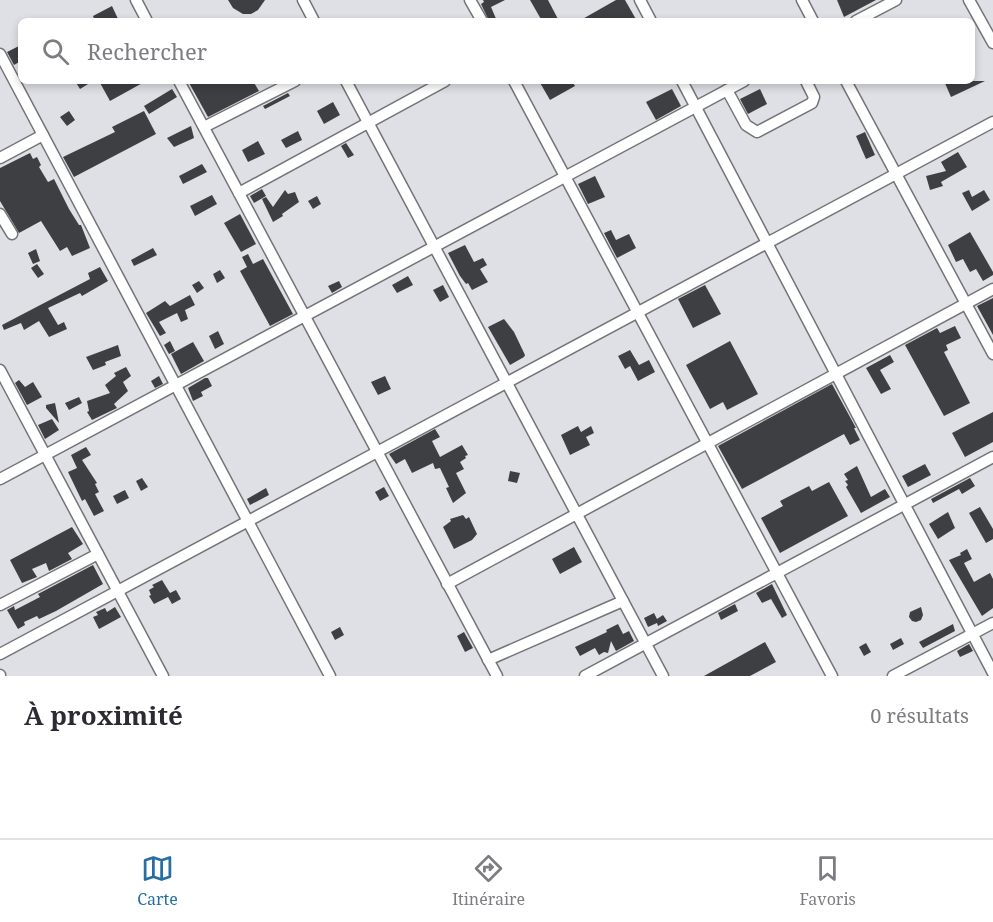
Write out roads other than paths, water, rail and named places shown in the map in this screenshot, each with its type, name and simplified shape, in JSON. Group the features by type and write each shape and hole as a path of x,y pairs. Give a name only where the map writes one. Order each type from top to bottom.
{"street":[{"path":"136,0 145,18"},
{"path":"303,0 312,18"},
{"path":"470,0 480,18"},
{"path":"640,0 649,18"},
{"path":"802,0 811,18"},
{"path":"862,18 896,0"},
{"path":"969,0 993,43"},
{"path":"0,54 330,676"},
{"path":"181,84 497,676"},
{"path":"204,127 289,84"},
{"path":"348,84 663,676"},
{"path":"238,193 440,84"},
{"path":"516,84 832,676"},
{"path":"684,84 993,672"},
{"path":"0,480 738,84"},
{"path":"727,90 746,125 757,132 812,103 814,97 808,84"},
{"path":"848,84 993,354"},
{"path":"0,654 993,122"},
{"path":"0,158 43,135"},
{"path":"0,214 12,234"},
{"path":"447,584 993,289"},
{"path":"0,370 163,676"},
{"path":"585,676 993,457"},
{"path":"0,605 98,554"},
{"path":"488,660 623,602"},
{"path":"893,676 993,623"}]}
